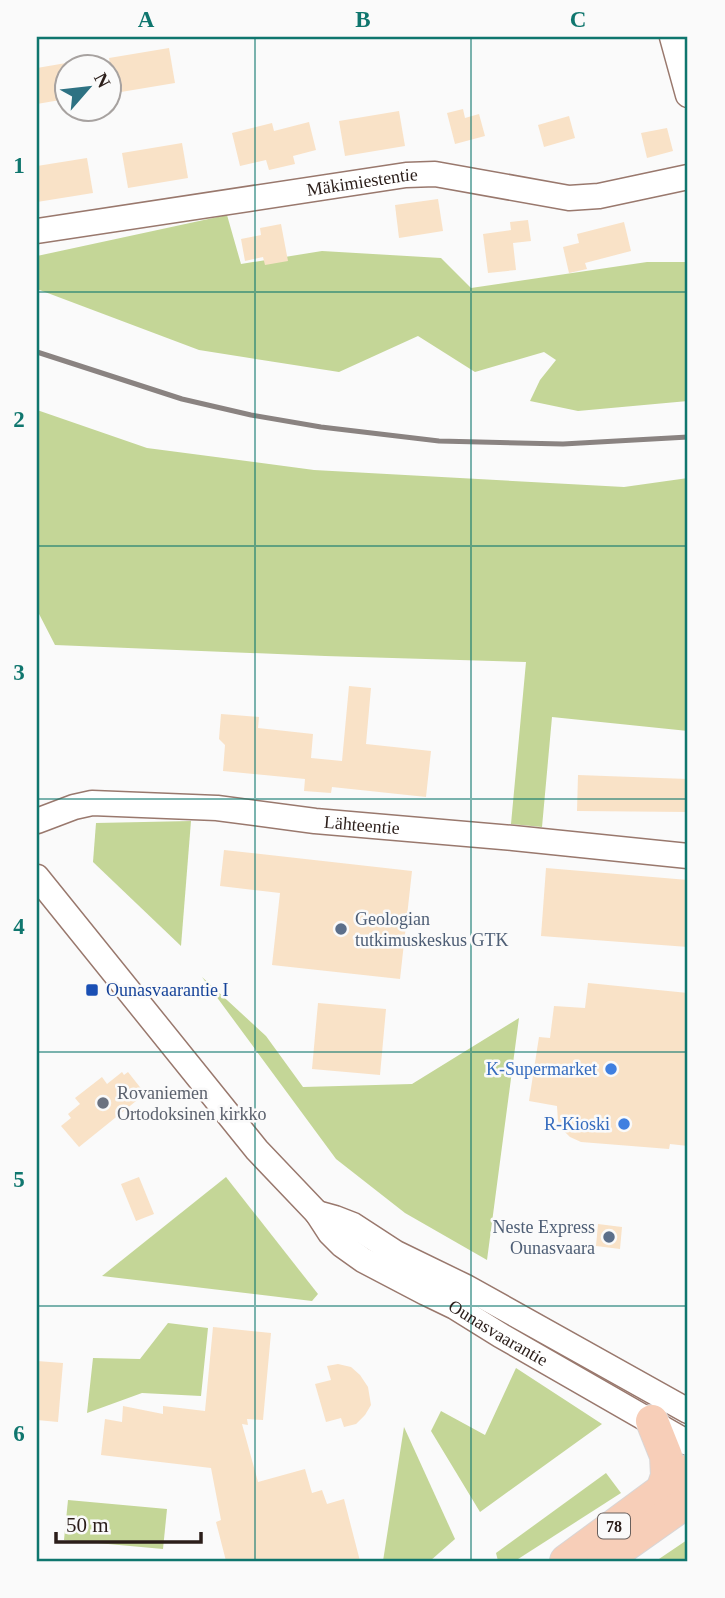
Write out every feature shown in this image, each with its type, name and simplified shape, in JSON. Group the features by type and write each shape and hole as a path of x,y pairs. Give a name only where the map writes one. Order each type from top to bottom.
{"main road":[{"path":"652,1421 666,1456 667,1476 675,1496"},
{"name":"78","path":"603,1561 675,1496 688,1471"},
{"name":"78","path":"566,1561 675,1496"}],"street":[{"path":"673,37 688,95"},
{"name":"Mäkimiestentie","path":"37,231 406,175 435,174 569,198 599,196 688,177"},
{"name":"Lähteentie","path":"37,821 63,810 92,803 205,808 688,856"},
{"name":"Ounasvaarantie","path":"37,877 257,1150 317,1213 330,1233 342,1244 363,1260 456,1307 688,1443"},
{"name":"Ounasvaarantie","path":"317,1213 353,1225 396,1253 466,1287 688,1411"}],"green space":[{"path":"227,215 241,264 322,251 441,258 471,288 647,262 688,262 688,401 578,411 530,401 540,380 556,360 544,352 475,372 418,336 339,372 199,350 37,289 37,256"},
{"path":"37,410 147,448 314,470 624,487 688,478 688,731 552,717 542,827 511,824 526,662 55,645 37,610"},
{"path":"191,821 181,946 93,862 96,823"},
{"path":"202,977 266,1036 303,1087 412,1084 519,1018 487,1260 405,1213 336,1159"},
{"path":"226,1177 318,1294 312,1301 102,1276"},
{"path":"168,1323 208,1328 201,1396 142,1393 87,1413 93,1358 140,1359"},
{"path":"516,1368 602,1424 480,1512 431,1431 441,1411 485,1435"},
{"path":"404,1427 455,1539 430,1561 383,1561"},
{"path":"606,1473 621,1493 515,1561 498,1561 496,1553"},
{"path":"68,1500 167,1509 163,1549 64,1540"},
{"path":"687,1540 688,1561 656,1561"}],"building":[{"path":"169,48 175,83 122,92 122,56"},
{"path":"52,65 52,101 37,104 37,68"},
{"path":"463,109 465,118 479,114 485,136 455,144 447,113"},
{"path":"399,111 405,146 345,156 339,121"},
{"path":"569,116 575,138 544,147 538,125"},
{"path":"309,122 316,150 293,156 295,164 269,170 266,160 240,166 232,133 272,123 274,131"},
{"path":"667,128 673,151 647,158 641,133"},
{"path":"182,143 188,178 128,188 122,153"},
{"path":"87,158 93,193 37,202 37,166"},
{"path":"438,199 443,231 399,238 395,205"},
{"path":"528,220 531,241 513,243 516,270 488,273 483,234 511,230 510,222"},
{"path":"624,222 631,251 585,263 587,269 569,273 563,247 579,243 577,234"},
{"path":"281,224 288,261 265,265 263,257 245,261 241,239 261,235 260,228"},
{"path":"349,686 371,688 366,744 431,751 426,797 332,787 331,793 304,791 305,779 223,771 225,745 219,739 221,714 259,717 258,728 313,734 311,758 342,761"},
{"path":"578,775 688,779 688,812 577,811"},
{"name":"Geologian tutkimuskeskus GTK","path":"224,850 412,871 400,979 272,965 280,893 220,886"},
{"path":"546,868 688,880 688,947 541,936"},
{"name":"K-Supermarket","path":"588,983 688,993 688,1146 670,1144 669,1149 581,1142 563,1130 558,1121 557,1106 529,1101 539,1037 550,1038 554,1006 585,1008"},
{"path":"318,1003 386,1009 380,1075 312,1069"},
{"path":"122,1072 124,1075 128,1072 143,1091 139,1094 141,1097 79,1147 61,1126 71,1118 68,1114 80,1104 75,1098 102,1077 107,1084"},
{"path":"139,1177 154,1214 136,1221 121,1184"},
{"name":"Neste Express Ounasvaara","path":"598,1224 622,1227 620,1249 596,1246"},
{"path":"213,1327 271,1333 263,1420 247,1419 248,1425 242,1424 258,1482 305,1469 312,1493 322,1490 327,1504 344,1499 360,1561 226,1561 216,1522 221,1520 211,1468 101,1455 105,1419 122,1422 123,1406 163,1414 163,1406 205,1411"},
{"path":"37,1361 63,1363 58,1422 37,1420"},
{"path":"338,1364 351,1367 360,1375 368,1387 371,1405 356,1424 344,1427 341,1418 326,1422 315,1384 331,1380 327,1366"}],"railway":[{"path":"37,352 182,399 321,427 439,441 563,444 688,437"}],"place":[{"name":"Geologian tutkimuskeskus GTK","path":"341,929"},
{"name":"Ounasvaarantie I","path":"92,990"},
{"name":"K-Supermarket","path":"611,1069"},
{"name":"Rovaniemen Ortodoksinen kirkko","path":"103,1103"},
{"name":"R-Kioski","path":"624,1124"},
{"name":"Neste Express Ounasvaara","path":"609,1237"}]}
